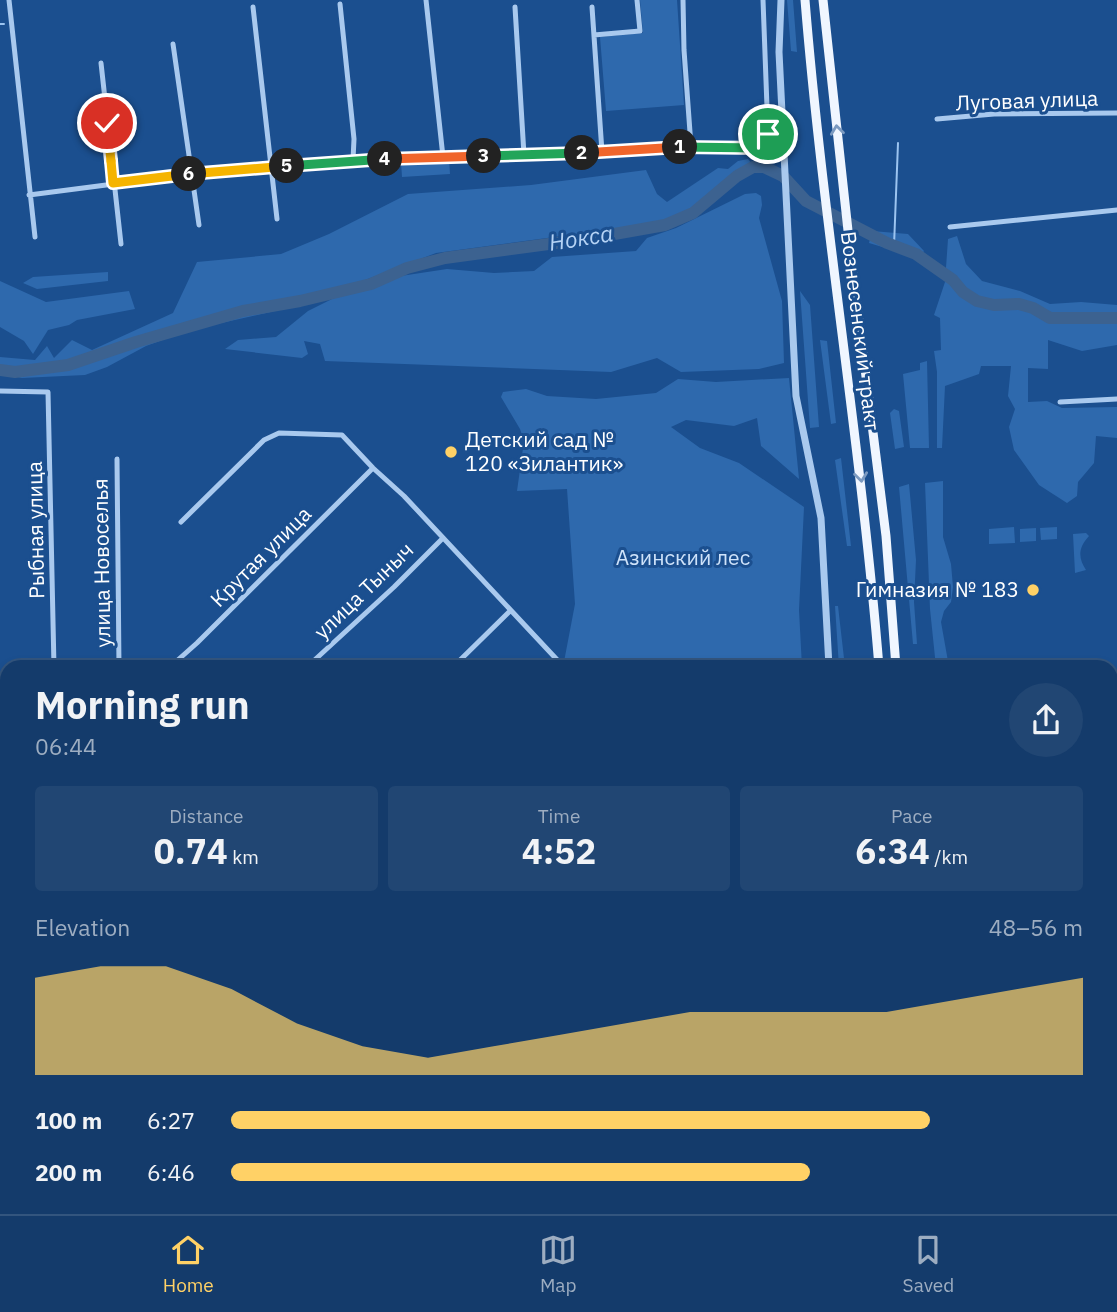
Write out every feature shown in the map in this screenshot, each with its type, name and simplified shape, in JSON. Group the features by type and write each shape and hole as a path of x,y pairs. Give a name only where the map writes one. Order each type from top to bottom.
{"main road":[{"name":"Вознесенский тракт","path":"805,0 813,96 868,535 878,660"},
{"name":"Вознесенский тракт","path":"823,0 850,249 886,536 895,660"}],"street":[{"path":"9,0 35,237"},
{"path":"426,0 443,157"},
{"path":"594,35 640,31 637,0"},
{"path":"683,0 691,146"},
{"path":"29,195 191,174 353,160 602,152 691,146 748,148 767,145 763,0"},
{"path":"781,0 779,52 796,396 821,518 829,660"},
{"path":"340,4 354,139 353,160"},
{"path":"253,6 277,219"},
{"path":"514,7 524,155"},
{"path":"592,7 602,152"},
{"path":"173,44 199,225"},
{"path":"101,63 121,244"},
{"name":"Луговая улица","path":"937,119 994,114 1117,113"},
{"path":"950,227 1117,210"},
{"name":"Рыбная улица","path":"0,391 48,392 54,660"},
{"path":"1059,402 1117,399"},
{"path":"181,522 255,447 279,433 342,435 404,496 557,660"},
{"name":"улица Новоселья","path":"117,459 120,660"},
{"name":"Крутая улица","path":"178,660 373,468"},
{"name":"улица Тыныч","path":"315,660 443,538"},
{"path":"460,660 510,611"}],"green space":[{"path":"640,0 677,0 684,105 606,111 600,37 643,33"},
{"path":"787,0 793,0 797,52 791,51"},
{"path":"449,159 450,174 402,177 401,162"},
{"path":"748,159 753,165 738,171 691,211 665,222 436,253 297,306 190,330 146,346 107,367 85,375 22,378 0,373 0,357 35,360 47,346 54,358 72,340 92,350 173,313 197,262 281,254 329,234 408,194 531,185 646,170 657,194 667,202 718,168 728,169 738,161"},
{"path":"756,193 761,196 759,218 782,301 784,363 759,369 681,372 657,358 611,372 325,361 320,344 304,341 308,354 302,358 225,349 238,340 276,337 308,311 354,288 381,279 447,269 494,273 534,271 552,257 636,251 647,238 676,228 745,194"},
{"path":"872,231 908,234 924,251 919,258 869,243"},
{"path":"957,236 966,264 982,281 1020,291 1050,304 1081,302 1117,305 1117,345 1082,351 1048,340 1048,369 1028,368 1028,402 1047,401 1062,408 1117,407 1117,438 1096,436 1094,463 1078,482 1077,496 1067,503 1039,485 1014,450 1009,427 1015,409 1008,396 1011,366 981,366 979,374 945,386 942,448 937,448 937,372 934,351 941,350 940,318 934,315 945,282 948,239"},
{"path":"108,272 108,281 37,289 23,283 33,277"},
{"path":"0,281 46,302 129,291 135,309 77,320 69,325 48,330 33,354 24,341 0,327"},
{"path":"800,291 810,305 819,427 810,428"},
{"path":"820,340 827,341 836,423 831,424"},
{"path":"927,361 929,448 910,448 903,374 920,370 920,363"},
{"name":"Азинский лес","path":"789,378 799,479 761,446 757,418 734,426 686,420 671,427 700,448 739,463 804,507 799,610 802,660 564,660 575,604 567,489 517,491 524,441 501,397 503,392 526,389 547,396 596,399 656,393 678,379 716,382"},
{"path":"894,409 899,411 904,447 895,449 890,413"},
{"path":"841,458 851,546 847,546 835,460"},
{"path":"943,481 943,537 951,564 953,587 951,602 944,611 941,622 948,660 935,660 930,609 925,483"},
{"path":"909,484 916,560 914,602 917,644 913,644 899,487"},
{"path":"1014,527 1015,543 989,544 989,529"},
{"path":"1057,527 1057,539 1041,540 1040,528"},
{"path":"1036,528 1036,541 1020,542 1020,529"},
{"path":"1086,533 1089,536 1080,553 1086,570 1075,573 1073,534"},
{"path":"835,606 838,606 844,660 839,660"}],"waterway":[{"path":"894,246 898,143"},
{"name":"Нокса","path":"0,370 15,372 68,365 243,311 371,284 407,268 445,258 586,239 665,225 693,213 737,176 753,167 764,167 783,176 806,201 887,243 916,254 977,301 994,305 1019,304 1033,308 1050,318 1117,318"}],"place":[{"name":"Детский сад № 120 «Зилантик»","path":"451,452"},
{"name":"Гимназия № 183","path":"1033,590"}],"route":[{"path":"107,123 113,183 361,159 654,150 691,146 760,148 767,145 768,134"}]}
